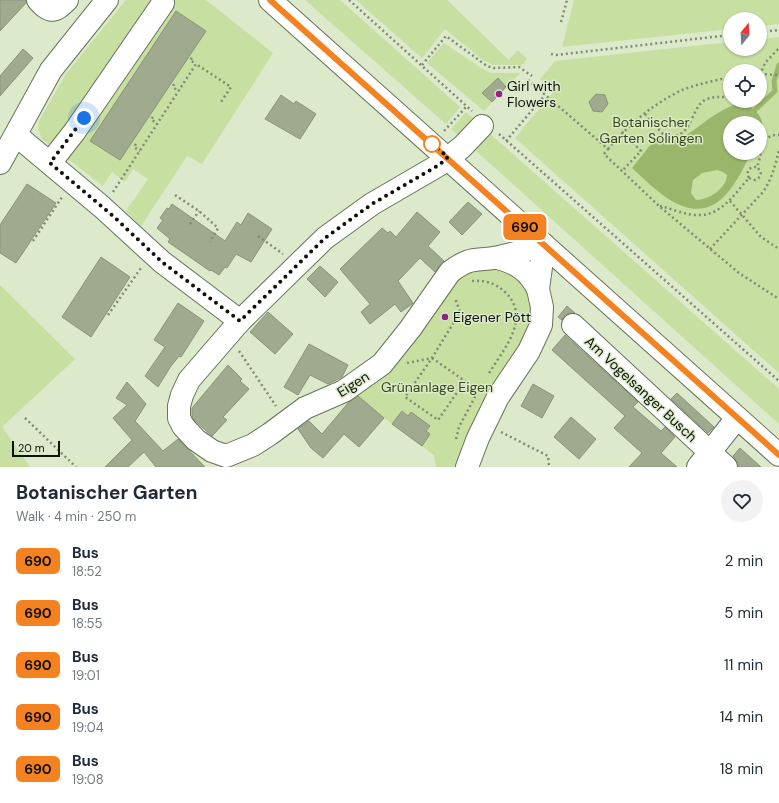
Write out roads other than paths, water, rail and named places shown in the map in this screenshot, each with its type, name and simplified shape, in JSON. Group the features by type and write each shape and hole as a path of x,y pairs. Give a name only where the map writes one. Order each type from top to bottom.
{"street":[{"path":"38,0 46,9 50,10 58,9 67,0"},
{"path":"0,163 51,70 107,0"},
{"path":"270,0 443,161 544,245 779,455"},
{"path":"50,163 75,131 163,3"},
{"name":"Eigen","path":"484,123 462,146 443,161 372,204 325,238 234,328 189,380 182,395 179,418 187,431 196,440 212,451 226,456 253,445 305,408 344,391 382,364 410,329 450,272 467,260 498,258 544,245"},
{"path":"16,135 113,216 234,328"},
{"path":"467,467 471,452 498,397 538,335 541,325 542,307 538,289 544,245"},
{"path":"498,258 508,260 525,270 538,289"},
{"name":"Am Vogelsanger Busch","path":"573,325 703,460 726,467"},
{"name":"Am Vogelsanger Busch","path":"703,460 737,418"}],"waterway":[{"path":"754,111 775,91 774,81 779,65"}],"place":[{"name":"Girl with Flowers","path":"499,94"},
{"name":"Eigener Pött","path":"445,317"}],"park label":[{"name":"Botanischer Garten Solingen","path":"651,130"},
{"name":"Grünanlage Eigen","path":"437,387"}]}
